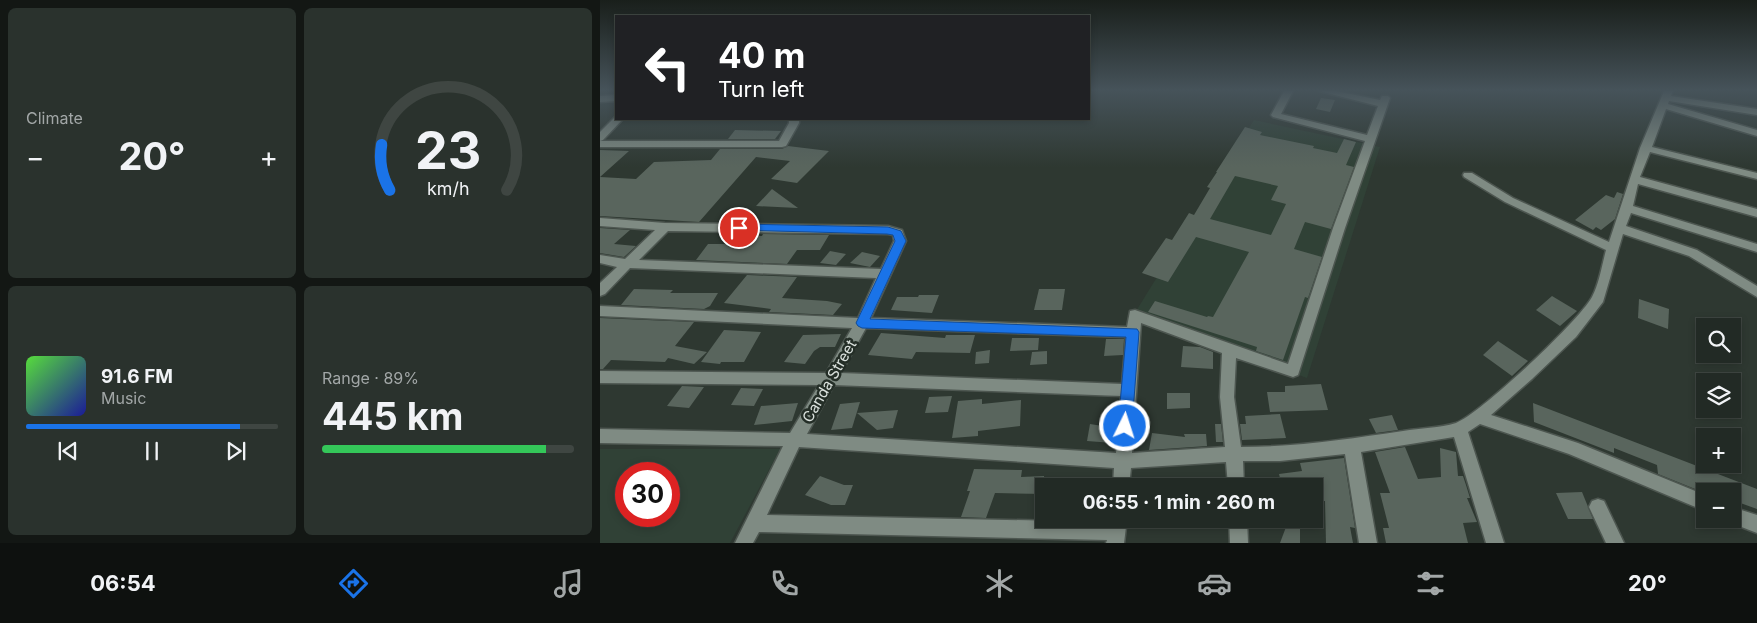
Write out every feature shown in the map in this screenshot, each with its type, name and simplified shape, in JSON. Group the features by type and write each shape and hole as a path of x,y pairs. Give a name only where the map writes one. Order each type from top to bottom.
{"street":[{"path":"1281,116 1370,139"},
{"path":"1122,478 1135,315 1229,350 1294,371 1378,116"},
{"path":"600,436 766,438 1123,461 1234,454 1280,454 1352,446 1459,429 1478,417 1571,333 1598,299 1619,228 1627,208 1634,179 1658,116"},
{"path":"1713,116 1757,133"},
{"path":"600,138 617,120"},
{"path":"600,144 782,144 794,120"},
{"path":"1645,148 1757,176"},
{"path":"1468,175 1509,200 1614,249"},
{"path":"1634,179 1757,213"},
{"path":"1627,208 1757,248"},
{"path":"600,222 665,227"},
{"path":"600,291 665,227"},
{"name":"Canda Street","path":"665,227 888,230 898,233 900,241 862,323 794,441 744,543"},
{"path":"1619,228 1693,253 1757,292"},
{"path":"600,259 626,264 884,274"},
{"path":"600,311 862,323 1133,332"},
{"path":"1229,350 1226,398 1236,478"},
{"path":"600,377 831,379 1128,390"},
{"path":"1478,417 1572,448 1696,500"},
{"path":"1459,429 1495,543"},
{"path":"1352,446 1368,543"},
{"path":"1598,507 1615,543"},
{"path":"1741,518 1757,524"},
{"path":"755,523 1117,531"},
{"path":"1238,528 1239,543"}],"shaded area":[{"path":"1254,120 1380,147 1307,378 1133,316"},
{"path":"600,449 780,449 730,543 600,543"}],"building":[{"path":"1245,127 1262,132 1260,135 1314,146 1313,148 1337,153 1344,139 1356,142 1346,165 1354,167 1331,229 1305,222 1294,249 1322,257 1308,298 1305,297 1283,360 1256,351 1257,347 1148,312 1155,301 1207,317 1213,317 1249,252 1196,237 1168,282 1142,273 1166,238 1172,240 1189,213 1194,215 1210,188 1207,187","holes":["1235,176 1278,186 1271,200 1286,204 1271,235 1210,219"]},
{"path":"735,130 781,131 775,139 728,139"},
{"path":"788,146 829,151 797,183 771,179 790,161 756,157 699,222 600,216 600,177 636,179 654,162 711,160 720,149 782,149"},
{"path":"600,150 629,151 600,177"},
{"path":"772,189 798,208 756,206"},
{"path":"1617,192 1623,194 1615,219 1601,230 1596,227 1593,230 1575,220 1606,195 1614,198"},
{"path":"600,228 630,230 614,244 636,246 624,257 600,253"},
{"path":"763,234 829,235 820,250 797,250 787,264 696,260 708,244 741,244 747,236 762,236"},
{"path":"830,251 846,254 836,265 820,263"},
{"path":"862,252 880,256 870,267 850,263"},
{"path":"747,275 797,277 782,298 842,304 833,315 769,312 771,309 724,303"},
{"path":"634,289 673,290 670,293 718,293 710,306 704,309 621,305"},
{"path":"1039,289 1065,289 1062,310 1034,310"},
{"path":"919,295 939,295 932,313 891,310 897,297 918,297"},
{"path":"1552,296 1577,311 1560,326 1536,310"},
{"path":"1639,299 1669,309 1668,329 1638,318"},
{"path":"600,318 694,322 675,346 707,352 694,364 668,358 665,362 611,360 603,369 600,369"},
{"path":"724,330 761,332 744,362 721,362 720,364 701,362"},
{"path":"881,333 945,338 946,335 975,335 970,353 916,352 912,359 868,355"},
{"path":"841,334 835,347 820,347 814,351 805,364 784,362 803,335"},
{"path":"1012,338 1039,338 1038,350 1010,351"},
{"path":"1106,339 1124,339 1123,355 1104,356"},
{"path":"1498,341 1528,361 1512,376 1483,355"},
{"path":"1183,346 1200,347 1213,352 1213,369 1181,367"},
{"path":"990,350 989,363 975,364 976,352"},
{"path":"1047,351 1047,364 1030,365 1032,352"},
{"path":"1321,384 1328,410 1270,412 1267,392 1285,392 1285,386"},
{"path":"682,386 704,387 689,408 667,406"},
{"path":"741,388 763,389 754,406 731,405"},
{"path":"1167,393 1190,393 1190,408 1167,409"},
{"path":"952,396 948,412 925,413 929,397"},
{"path":"982,399 982,404 1021,400 1020,426 978,431 978,436 952,438 958,401"},
{"path":"860,402 852,428 831,430 840,404"},
{"path":"798,403 792,421 754,425 761,406"},
{"path":"1533,403 1696,466 1696,473 1715,473 1757,489 1757,509 1741,503 1741,483 1696,483 1696,489 1658,474 1657,465 1614,448 1614,453 1534,422"},
{"path":"898,410 893,428 877,430 857,413"},
{"path":"1280,414 1286,438 1242,440 1240,424 1246,424 1245,416"},
{"path":"1392,415 1398,430 1376,433 1369,419"},
{"path":"1090,424 1115,428 1113,443 1087,441"},
{"path":"1215,424 1221,424 1223,442 1216,442"},
{"path":"1152,433 1185,437 1184,434 1206,434 1207,446 1149,450"},
{"path":"1405,447 1418,479 1441,477 1440,448 1456,452 1458,476 1463,476 1470,498 1467,498 1477,522 1463,523 1468,543 1386,543 1383,528 1389,528 1380,493 1390,493 1375,452"},
{"path":"1344,458 1355,528 1350,527 1353,543 1326,543 1323,478 1280,478 1279,474 1302,471 1300,463"},
{"path":"974,469 1022,470 1021,477 1044,476 1044,478 1035,478 1035,494 995,493 986,518 961,517 970,491 967,491"},
{"path":"820,476 844,485 853,485 845,505 831,505 805,495"},
{"path":"1582,492 1593,519 1568,519 1556,493"},
{"path":"1286,528 1300,528 1300,543 1280,543"}],"route":[{"path":"739,228 888,230 898,233 900,241 862,323 1133,332 1125,426"}]}
